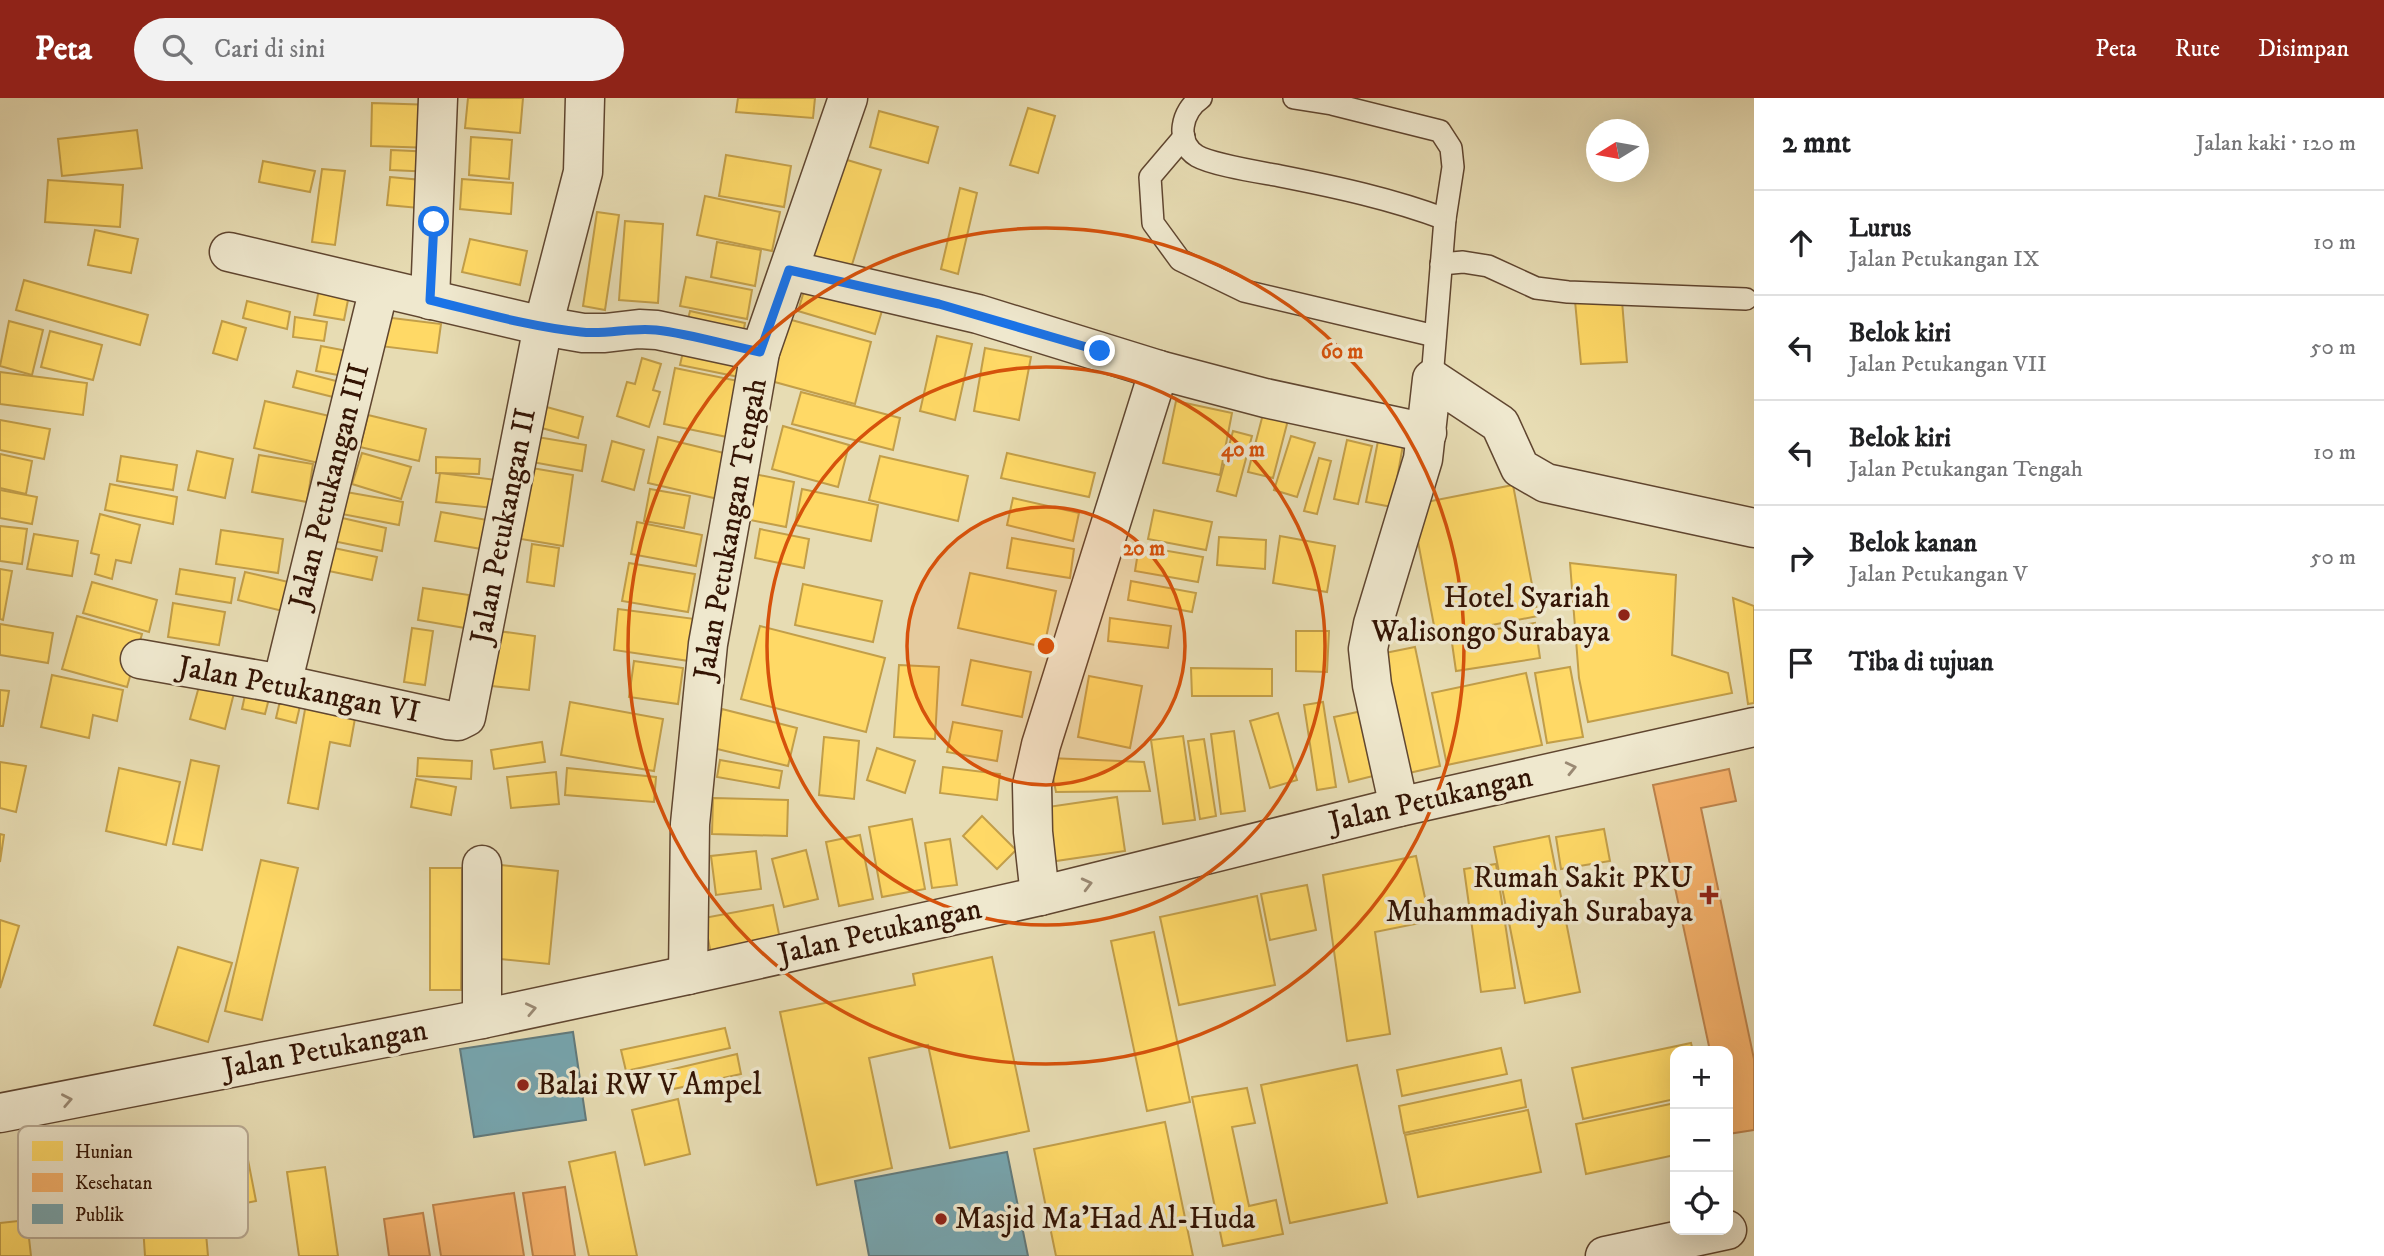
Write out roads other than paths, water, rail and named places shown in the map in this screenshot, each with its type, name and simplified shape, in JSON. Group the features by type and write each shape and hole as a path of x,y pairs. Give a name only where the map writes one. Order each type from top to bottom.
{"street":[{"path":"430,300 438,98"},
{"name":"Jalan Petukangan II","path":"458,722 466,717 543,326 583,172 585,98"},
{"name":"Jalan Petukangan Tengah","path":"688,975 690,824 708,644 760,352 848,98"},
{"path":"229,252 543,326 594,333 657,330 760,352"},
{"path":"789,270 978,314 1159,370 1265,398 1427,433"},
{"name":"Jalan Petukangan III","path":"282,684 379,288"},
{"path":"1040,896 1032,832 1032,785 1041,744 1159,370"},
{"path":"1399,807 1372,685 1368,649 1373,624 1423,459 1432,379 1500,424 1520,468 1546,483 1754,528"},
{"name":"Jalan Petukangan VI","path":"140,659 282,684 458,722"},
{"name":"Jalan Petukangan","path":"0,1113 482,1019 688,975 1040,896 1399,807 1754,727"},
{"path":"482,865 482,1019"},
{"path":"1733,1229 1754,1224"},
{"path":"1605,1256 1704,1235"}],"lane":[{"path":"1200,98 1191,104 1182,127 1186,145 1196,156 1408,205 1445,219"},
{"path":"1294,98 1332,104 1440,131 1451,148 1453,167 1445,219 1432,379"},
{"path":"1184,137 1150,177 1153,223 1180,260 1244,291 1435,335"},
{"path":"1441,264 1462,262 1488,266 1536,288 1568,292 1746,299"}],"place":[{"name":"Hotel Syariah Walisongo Surabaya","path":"1624,615"},
{"name":"Rumah Sakit PKU Muhammadiyah Surabaya","path":"1709,895"},
{"name":"Balai RW V Ampel","path":"523,1085"},
{"name":"Masjid Ma'Had Al-Huda","path":"941,1219"}]}
